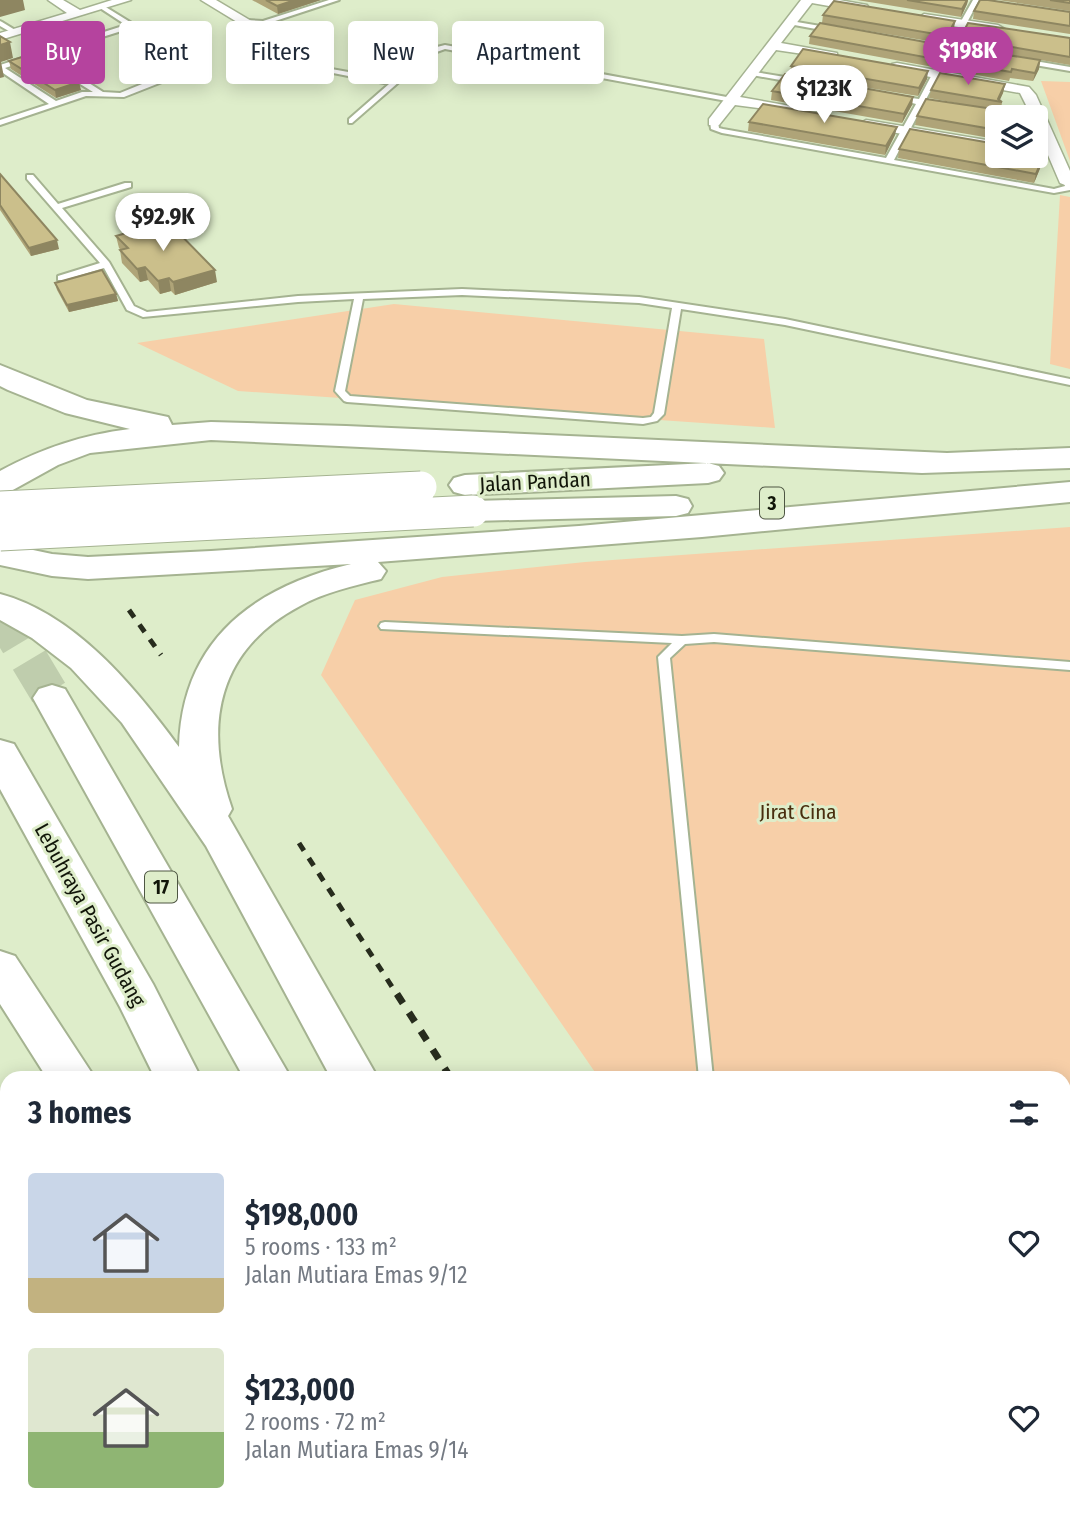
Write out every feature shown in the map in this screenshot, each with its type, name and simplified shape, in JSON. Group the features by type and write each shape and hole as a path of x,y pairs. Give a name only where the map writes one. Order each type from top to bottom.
{"highway":[{"path":"0,374 54,399 95,411 211,432"},
{"path":"0,484 47,458 84,445 129,438 211,432 360,435 946,462"},
{"name":"Jalan Pandan","path":"0,535 946,462 1070,458"},
{"path":"0,554 52,565 88,568 316,556 681,530 1070,492"},
{"name":"Jalan Pandan","path":"0,507 469,498 1070,492"},
{"path":"221,836 200,770 199,722 208,682 226,648 244,626 299,593 332,579 509,542"},
{"path":"0,605 45,630 84,659 135,714 221,836 351,1071"},
{"name":"17","path":"52,698 264,1071"},
{"name":"Lebuhraya Pasir Gudang","path":"0,754 137,997 174,1071"},
{"path":"0,968 67,1071"}],"street":[{"path":"54,0 78,14"},
{"path":"1,39 125,0"},
{"path":"207,0 245,21"},
{"path":"715,122 808,0"},
{"path":"817,0 883,11"},
{"path":"910,15 1017,32"},
{"path":"773,46 841,58"},
{"path":"882,64 1024,90 1032,105"},
{"path":"732,100 812,114"},
{"path":"852,121 985,144"},
{"path":"1048,144 1068,183"},
{"path":"1048,155 1054,156"}],"lane":[{"path":"297,0 312,8"},
{"path":"269,21 336,0"},
{"path":"889,161 950,49 973,0 989,3"},
{"path":"102,7 123,21"},
{"path":"0,23 16,33"},
{"path":"790,23 844,32"},
{"path":"910,43 976,53"},
{"path":"438,49 444,47 732,100"},
{"path":"0,67 21,60"},
{"path":"1017,60 1070,69"},
{"path":"0,67 55,104"},
{"path":"752,73 804,82"},
{"path":"86,84 103,95"},
{"path":"0,123 85,94 121,95 149,84"},
{"path":"352,121 390,84"},
{"path":"882,96 946,107"},
{"path":"715,122 715,129 722,131 1054,191 1066,190 1069,188 1068,183"},
{"path":"30,177 106,264 131,308 146,315 298,299 359,296 503,293 639,300 785,322 1070,382"},
{"path":"57,207 128,185"},
{"path":"61,278 106,264"},
{"path":"359,296 340,391 347,399 643,421 654,419 659,414 677,305"},
{"path":"385,626 682,640 714,638 1070,666"},
{"path":"682,640 664,657 705,1071"}],"green space":[{"path":"1041,81 1070,82 1070,161"},
{"path":"1060,195 1070,197 1070,369 1050,364"},
{"path":"394,304 764,339 775,428 238,391 137,343"},
{"name":"Jirat Cina","path":"1070,527 1070,1071 594,1071 321,675 355,600 442,577 585,562"}],"building":[{"path":"266,0 295,0 277,6"},
{"path":"907,0 967,0 962,9"},
{"path":"980,0 1070,12 1070,26 974,11"},
{"path":"834,1 955,21 947,36 823,15"},
{"path":"820,23 942,45 935,59 810,36"},
{"path":"968,23 1070,38 1070,57 960,38"},
{"path":"0,36 10,42 0,45"},
{"path":"955,47 1040,60 1035,73 1012,69 1011,72 947,61"},
{"path":"803,49 928,71 919,88 791,66"},
{"path":"21,57 21,69 9,61"},
{"path":"940,73 1005,84 998,99 1002,102 931,90"},
{"path":"785,74 913,97 904,114 772,91"},
{"path":"45,84 73,84 55,90"},
{"path":"926,99 985,108 985,128 917,116"},
{"path":"763,104 897,127 886,146 749,122"},
{"path":"910,129 985,142 985,165 899,149"},
{"path":"1003,168 1038,168 1036,174"},
{"path":"0,174 57,240 29,248 0,205"},
{"path":"167,221 215,270 173,282 169,278 158,281 145,267 137,269 120,250 128,248 116,236"},
{"path":"102,270 116,294 67,305 55,283"}],"tunnel":[{"path":"0,611 52,698"}],"railway":[{"path":"129,610 161,655"},
{"path":"299,843 398,996"},
{"path":"397,994 446,1071"}]}
